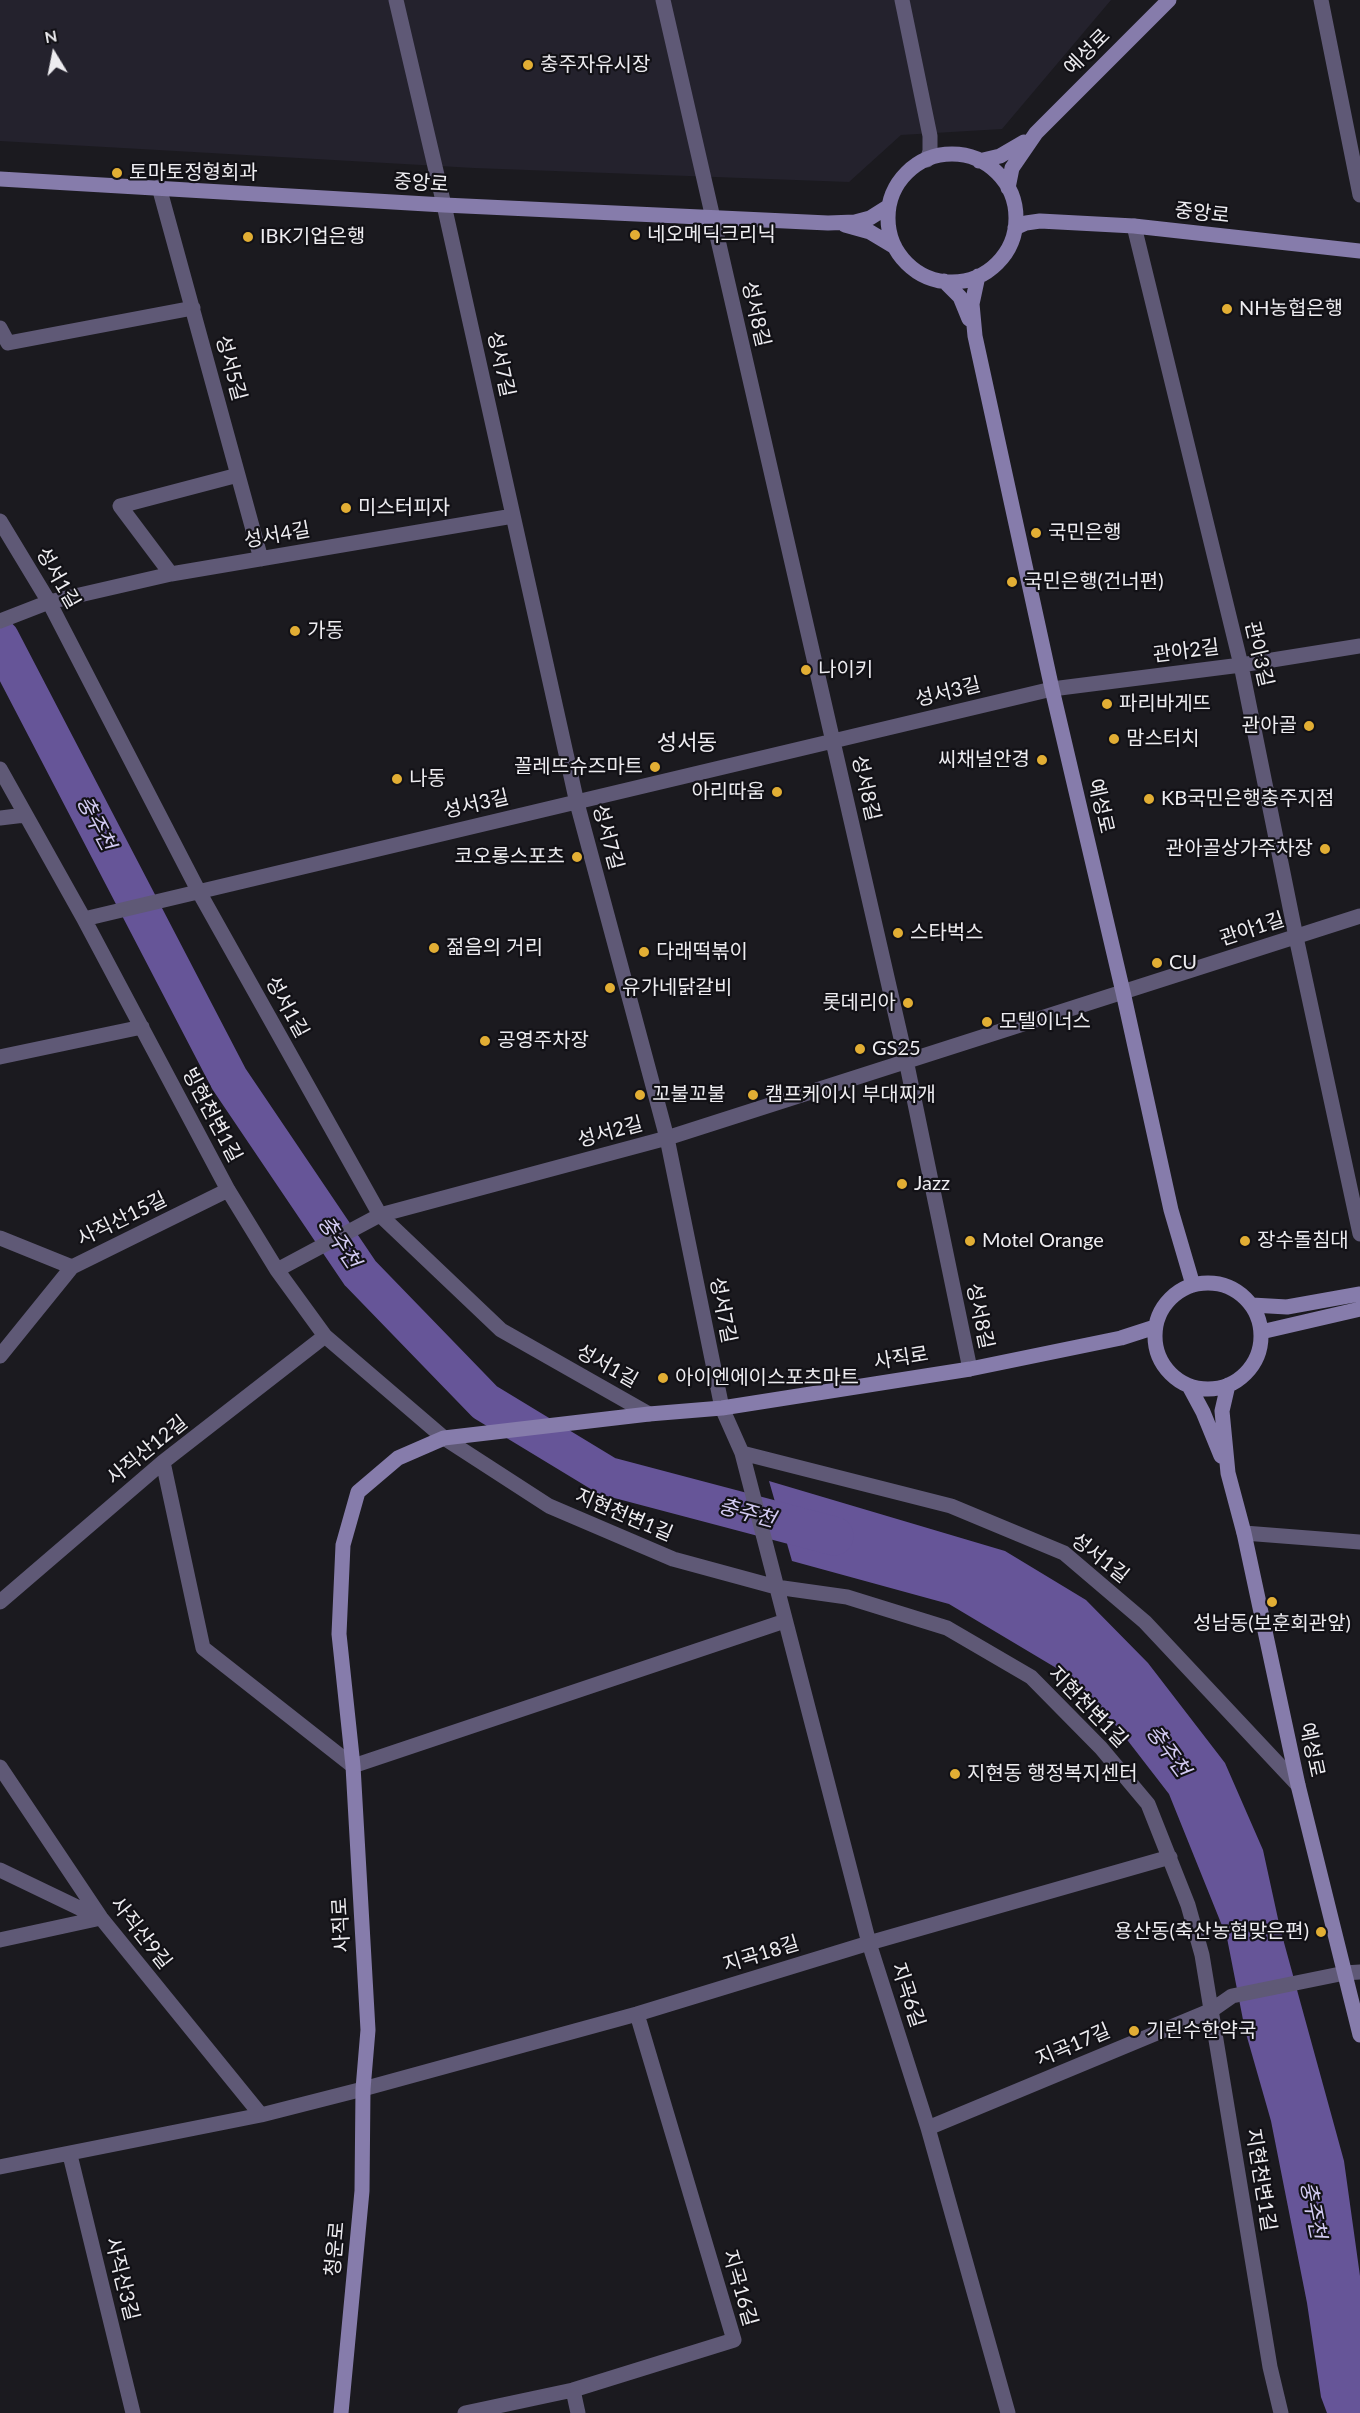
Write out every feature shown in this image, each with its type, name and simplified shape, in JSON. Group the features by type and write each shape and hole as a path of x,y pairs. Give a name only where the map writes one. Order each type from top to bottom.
{"main road":[{"name":"예성로","path":"1008,188 1011,168 1036,133 1169,0"},
{"name":"예성로","path":"979,160 1008,152 1036,133"},
{"path":"944,155 966,156 979,160 996,172 1008,188 1016,211 1011,243 1003,257 992,268 978,276 961,281 932,279 915,270 895,247 889,227 889,206 903,178 927,160 944,155"},
{"name":"중앙로","path":"0,179 444,205 839,223 870,218 889,206"},
{"name":"중앙로","path":"1016,211 1025,217 1040,221"},
{"name":"중앙로","path":"1015,228 1026,223 1040,221 1134,226 1360,251"},
{"name":"중앙로","path":"839,223 870,232 895,247"},
{"name":"예성로","path":"978,276 972,304 975,336 1052,689 1171,1210 1193,1285"},
{"name":"예성로","path":"944,281 960,297 975,336"},
{"path":"1189,1386 1209,1389 1228,1385 1250,1369 1257,1358 1261,1332 1256,1313 1252,1305 1240,1293 1226,1286 1209,1282 1179,1291 1168,1300 1160,1313 1155,1327 1155,1342 1158,1356 1172,1374 1189,1386 1203,1412 1228,1473"},
{"path":"1252,1305 1287,1307 1360,1294"},
{"path":"1261,1332 1360,1309"},
{"name":"사직로","path":"363,2089 368,2030 353,1766 339,1634 343,1545 358,1492 398,1458 444,1438 649,1413 722,1408 970,1369 1121,1338 1155,1327"},
{"path":"1228,1385 1222,1411 1228,1473"},
{"name":"예성로","path":"1228,1473 1244,1533 1298,1785 1353,1973 1360,2035"},
{"name":"청운로","path":"341,2413 362,2192 363,2089"}],"street":[{"name":"성서7길","path":"396,0 577,803 667,1138 722,1408 742,1453"},
{"name":"성서8길","path":"663,0 906,1060 970,1369"},
{"path":"902,0 930,136 930,151 927,160"},
{"path":"1321,0 1360,195"},
{"path":"930,136 936,148 944,155"},
{"name":"성서5길","path":"159,188 261,559"},
{"name":"관아3길","path":"1134,226 1241,665 1296,938 1360,1234"},
{"path":"0,328 8,343 193,308"},
{"path":"171,574 120,506 238,475"},
{"name":"성서4길","path":"0,621 49,602 171,574 513,516"},
{"name":"성서1길","path":"0,520 49,602 199,892 380,1215 501,1330 649,1413"},
{"name":"관아2길","path":"1052,689 1241,665 1360,646"},
{"name":"성서3길","path":"84,919 1052,689"},
{"name":"빙현천변1길","path":"0,769 84,919 228,1190 277,1270 325,1336 444,1438"},
{"path":"0,818 25,815"},
{"name":"관아1길","path":"1123,992 1360,916"},
{"name":"성서2길","path":"277,1270 380,1215 667,1138 1123,992"},
{"path":"0,1057 142,1027"},
{"name":"사직산15길","path":"0,1356 72,1267 228,1190"},
{"path":"0,1238 72,1267"},
{"name":"사직산12길","path":"0,1602 163,1462 325,1336"},
{"name":"지현천변1길","path":"444,1438 549,1506 673,1559 776,1587 847,1597 947,1628 1031,1677 1101,1748 1148,1804 1188,1905 1202,1955 1270,2367 1281,2413"},
{"name":"성서1길","path":"742,1453 951,1506 1064,1553 1145,1622 1298,1785"},
{"name":"지곡6길","path":"742,1453 869,1943 928,2128 1008,2413"},
{"path":"163,1462 203,1648 353,1766 785,1621"},
{"path":"1244,1533 1360,1542"},
{"name":"사직산9길","path":"0,1767 101,1918 261,2115"},
{"name":"지곡18길","path":"363,2089 637,2014 869,1943 1170,1857"},
{"path":"0,1870 101,1918"},
{"path":"0,1940 101,1918"},
{"name":"지곡17길","path":"928,2128 1212,2010 1232,1996 1353,1973"},
{"name":"지곡16길","path":"465,2413 573,2390 734,2340 637,2014"},
{"path":"0,2167 70,2155 261,2115 363,2089"},
{"name":"사직산3길","path":"70,2155 133,2413"},
{"path":"573,2390 578,2413"}],"shaded area":[{"name":"충주자유시장","path":"0,0 1111,0 1002,129 901,135 849,182 474,168 0,141"}],"water":[{"path":"769,1481 1005,1551 1086,1600 1148,1663 1225,1763 1263,1850 1280,1928 1344,2161 1360,2276 1360,2413 1327,2413 1321,2397 1307,2303 1271,2121 1245,2030 1227,1938 1169,1794 1118,1728 1068,1675 949,1604 792,1561"}],"waterway":[{"name":"충주천","path":"0,639 229,1079 360,1273 485,1402 607,1476 834,1536"}],"place":[{"name":"충주자유시장","path":"528,65"},
{"name":"토마토정형회과","path":"117,173"},
{"name":"네오메딕크리닉","path":"635,235"},
{"name":"IBK기업은행","path":"248,237"},
{"name":"NH농협은행","path":"1227,309"},
{"name":"미스터피자","path":"346,508"},
{"name":"국민은행","path":"1036,533"},
{"name":"국민은행(건너편)","path":"1012,582"},
{"name":"가동","path":"295,631"},
{"name":"나이키","path":"806,670"},
{"name":"파리바게뜨","path":"1107,704"},
{"name":"관아골","path":"1309,726"},
{"name":"맘스터치","path":"1114,739"},
{"name":"씨채널안경","path":"1042,760"},
{"name":"꼴레뜨슈즈마트","path":"655,767"},
{"name":"나동","path":"397,779"},
{"name":"아리따움","path":"777,792"},
{"name":"KB국민은행충주지점","path":"1149,799"},
{"name":"관아골상가주차장","path":"1325,849"},
{"name":"코오롱스포츠","path":"577,857"},
{"name":"스타벅스","path":"898,933"},
{"name":"젊음의 거리","path":"434,948"},
{"name":"다래떡볶이","path":"644,952"},
{"name":"CU","path":"1157,963"},
{"name":"유가네닭갈비","path":"610,988"},
{"name":"롯데리아","path":"908,1003"},
{"name":"모텔이너스","path":"987,1022"},
{"name":"공영주차장","path":"485,1041"},
{"name":"GS25","path":"860,1049"},
{"name":"꼬불꼬불","path":"640,1095"},
{"name":"캠프케이시 부대찌개","path":"753,1095"},
{"name":"Jazz","path":"902,1184"},
{"name":"Motel Orange","path":"970,1241"},
{"name":"장수돌침대","path":"1245,1241"},
{"name":"아이엔에이스포츠마트","path":"663,1378"},
{"name":"성남동(보훈회관앞)","path":"1272,1602"},
{"name":"지현동 행정복지센터","path":"955,1774"},
{"name":"용산동(축산농협맞은편)","path":"1321,1932"},
{"name":"기린수한약국","path":"1134,2031"}],"district":[{"name":"성서동","path":"687,743"}]}
